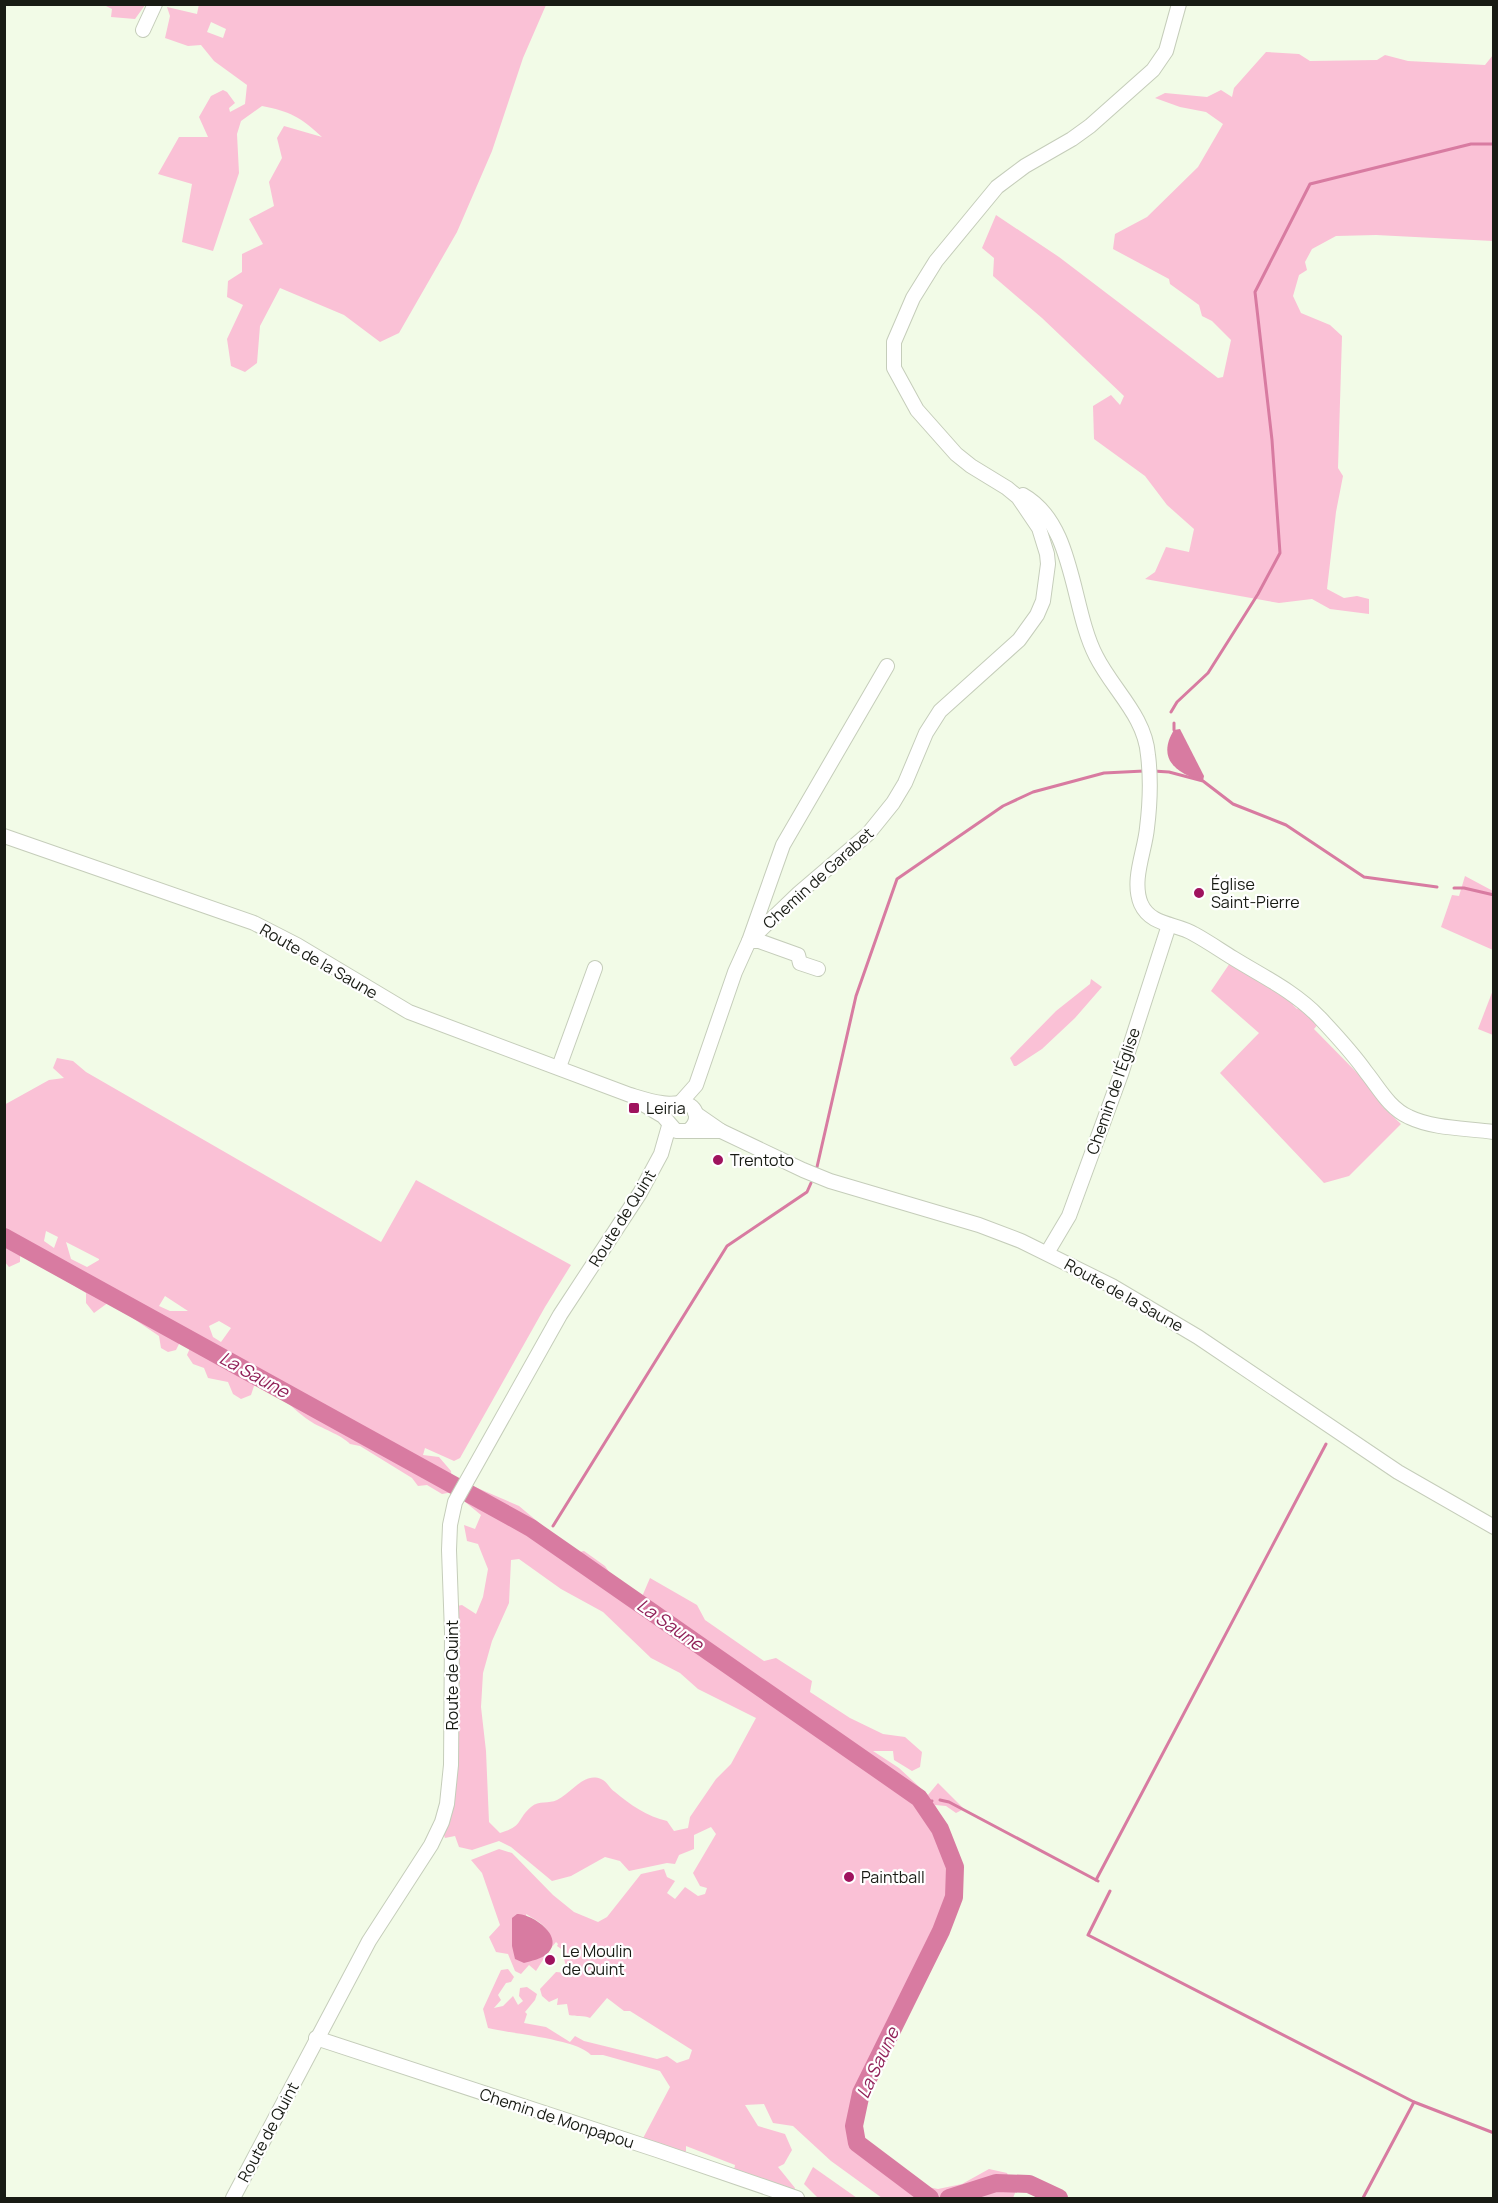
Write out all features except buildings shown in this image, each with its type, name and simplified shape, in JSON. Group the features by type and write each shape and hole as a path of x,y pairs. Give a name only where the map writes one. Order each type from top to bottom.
{"street":[{"path":"143,30 155,4"},
{"name":"Chemin de Garabet","path":"749,941 799,893 868,834 893,803 905,783 926,733 940,711 1018,640 1037,615 1047,574 1044,542 1033,517 1007,488 956,454 917,410 894,368 893,351 898,330 913,298 936,261 997,187 1025,166 1090,126 1153,70 1166,51 1179,4"},
{"path":"1007,488 1031,499 1048,518 1066,557 1086,635 1105,672 1142,726 1148,754 1149,779 1147,830 1139,868 1138,895 1146,913 1152,918 1193,933 1301,1001 1331,1029 1388,1102 1398,1111 1427,1124 1494,1132"},
{"name":"Chemin de Garabet","path":"695,1111 696,1085 735,972 749,941 783,845 887,666"},
{"name":"Route de la Saune","path":"4,836 254,923 297,945 409,1012 630,1095 662,1103 678,1104"},
{"name":"Chemin de l'Église","path":"1047,1253 1069,1216 1120,1074 1169,925"},
{"path":"749,941 759,941 798,955 801,963 818,969"},
{"path":"559,1067 595,968"},
{"name":"Chemin de Garabet","path":"678,1104 696,1085"},
{"name":"Route de la Saune","path":"630,1095 663,1116 669,1124"},
{"path":"678,1104 688,1104 695,1111 696,1123 686,1131 676,1131 669,1124 669,1110 678,1104"},
{"name":"Route de la Saune","path":"695,1111 721,1131 830,1181 979,1225 1047,1253 1112,1286 1169,1318 1388,1465 1494,1527"},
{"name":"Route de Quint","path":"233,2199 316,2038 384,1916 431,1845 445,1813 449,1792 452,1743 453,1633 450,1525 455,1502 555,1323 633,1204 661,1154 669,1124"},
{"name":"Route de la Saune","path":"686,1131 721,1131"},
{"name":"Route de Quint","path":"661,1154 686,1131"},
{"name":"Chemin de Monpapou","path":"316,2038 646,2146 797,2199"}],"shaded area":[{"path":"199,4 546,5 523,58 492,151 457,232 399,333 380,342 344,315 280,288 260,326 257,363 245,372 231,366 227,339 243,305 227,297 228,281 242,272 242,254 263,244 249,219 274,206 269,182 282,158 277,138 284,126 322,137 308,124 294,116 262,106 241,121 237,134 239,173 213,251 182,242 192,184 158,174 179,137 208,137 199,117 211,96 223,90 227,92 235,103 229,108 230,112 245,104 247,85 214,61 201,45 188,46 165,38 170,16 167,7 197,14","holes":["211,22 226,29 223,38 207,32"]},
{"path":"104,5 145,5 135,19 111,17 112,9"},
{"path":"1266,52 1299,54 1310,61 1377,60 1385,55 1408,61 1485,65 1493,55 1493,241 1376,235 1336,236 1312,249 1305,262 1307,270 1299,275 1293,296 1301,313 1330,325 1342,336 1338,468 1343,476 1336,512 1327,589 1344,598 1357,596 1369,599 1369,614 1330,609 1312,599 1279,603 1145,579 1155,572 1166,547 1189,552 1194,529 1167,505 1145,476 1094,439 1093,406 1111,395 1120,405 1124,396 1042,318 993,276 994,258 982,248 996,215 1059,257 1218,378 1223,377 1231,340 1212,321 1202,316 1199,305 1170,284 1169,279 1113,249 1115,234 1147,217 1198,167 1223,124 1206,112 1180,107 1155,98 1165,93 1207,97 1221,90 1232,97 1234,88"},
{"path":"1180,729 1204,776 1203,781 1185,774 1172,764 1168,757 1169,740 1174,730"},
{"path":"1465,876 1493,891 1493,950 1441,927 1452,895 1459,896"},
{"path":"1230,963 1296,1002 1293,1005 1297,1009 1301,1005 1319,1023 1314,1029 1370,1086 1383,1107 1401,1124 1349,1176 1324,1183 1220,1073 1259,1033 1211,991"},
{"path":"1091,979 1102,987 1075,1018 1042,1049 1014,1066 1010,1058 1056,1011 1090,984"},
{"path":"1493,990 1494,1035 1478,1029"},
{"path":"57,1058 73,1061 86,1072 381,1242 416,1180 571,1265 460,1458 454,1461 425,1448 423,1455 439,1457 451,1471 453,1492 442,1494 427,1485 418,1486 412,1478 360,1446 350,1444 314,1424 280,1397 255,1383 251,1395 241,1399 233,1394 228,1382 208,1378 204,1368 193,1364 187,1355 190,1348 180,1342 176,1350 168,1352 161,1348 159,1336 109,1302 94,1313 86,1303 86,1293 20,1253 20,1262 9,1267 4,1261 4,1105 49,1080 64,1078 53,1068","holes":["46,1231 58,1237 54,1248 44,1241","66,1242 99,1260 87,1267 71,1259","165,1296 188,1311 170,1311 159,1306","219,1321 231,1328 221,1342 213,1337 209,1326"]},
{"path":"475,1487 519,1506 575,1553 584,1551 605,1566 618,1585 641,1599 650,1578 697,1605 705,1620 764,1661 776,1658 812,1681 810,1692 850,1718 883,1734 905,1737 922,1752 920,1767 912,1771 894,1760 893,1751 873,1751 899,1768 928,1795 938,1783 964,1809 956,1813 946,1806 935,1805 955,1844 960,1882 957,1907 893,2034 864,2103 859,2133 869,2147 922,2186 938,2189 962,2184 989,2169 1007,2173 1015,2193 1013,2198 882,2198 831,2161 793,2126 773,2123 764,2104 745,2105 758,2126 785,2134 792,2150 784,2164 778,2167 795,2188 794,2191 734,2170 735,2165 686,2146 686,2151 680,2159 640,2144 670,2087 660,2071 603,2055 591,2055 584,2049 559,2041 488,2028 483,2009 501,1970 508,1969 514,1977 511,1982 506,1983 498,1995 501,2000 494,2008 503,2006 513,1996 518,2005 523,2001 519,1996 520,1988 527,1987 537,1994 525,2012 527,2014 524,2023 546,2027 570,2042 575,2036 584,2041 657,2059 667,2056 677,2063 689,2059 692,2050 630,2011 624,2011 607,1998 590,2018 569,2015 567,2004 557,2005 558,1998 549,2002 542,1996 540,1989 556,1972 567,1973 564,1958 567,1953 557,1946 556,1942 551,1948 547,1931 526,1914 533,1960 546,1955 536,1971 529,1965 521,1974 515,1971 508,1954 496,1952 489,1937 500,1925 482,1873 471,1860 499,1849 512,1853 553,1895 574,1912 598,1922 607,1917 641,1874 664,1869 667,1877 675,1881 667,1893 675,1899 685,1887 698,1896 705,1894 707,1888 700,1886 693,1873 716,1834 711,1827 694,1835 694,1849 679,1855 675,1864 667,1863 629,1871 620,1861 605,1857 571,1876 552,1881 511,1847 499,1841 472,1850 459,1847 455,1836 445,1838 442,1831 454,1806 460,1685 454,1673 459,1654 457,1606 462,1605 476,1614 483,1597 488,1569 478,1544 467,1541 464,1525 475,1529 481,1515 464,1501","holes":["519,1559 561,1589 603,1612 651,1658 680,1673 698,1689 756,1718 731,1764 716,1779 690,1817 688,1828 674,1831 667,1821 639,1810 603,1780 595,1778 583,1781 557,1800 534,1805 513,1828 500,1833 489,1822 486,1751 481,1707 483,1673 492,1641 509,1603 511,1560"]},
{"path":"517,1914 539,1922 550,1934 553,1941 552,1947 545,1956 524,1963 515,1959 512,1946 512,1918"},
{"path":"813,2167 857,2198 818,2198 804,2184"}],"waterway":[{"path":"1171,712 1177,702 1208,673 1258,594 1280,553 1272,440 1255,292 1310,184 1471,144 1494,144"},
{"path":"1174,723 1174,730"},
{"path":"817,1167 856,996 897,879 1003,806 1033,792 1104,773 1144,771"},
{"path":"1153,771 1169,772 1203,781 1233,804 1286,825 1364,877 1437,887"},
{"path":"1454,888 1494,895"},
{"path":"553,1526 727,1246 807,1192 811,1183"},
{"name":"La Saune","path":"4,1237 531,1528 919,1798 940,1829 955,1867 954,1897 941,1931 861,2093 854,2126 857,2143 930,2198"},
{"path":"1096,1880 1326,1444"},
{"name":"La Saune","path":"546,1539 548,1535"},
{"path":"940,1800 949,1802 1098,1881"},
{"path":"921,1802 932,1801"},
{"path":"1110,1891 1088,1935 1414,2102 1494,2133"},
{"path":"1363,2198 1414,2102"},
{"name":"La Saune","path":"949,2198 996,2183 1029,2184 1059,2198"}],"place":[{"name":"Église Saint-Pierre","path":"1199,893"},
{"name":"Leiria","path":"634,1108"},
{"name":"Trentoto","path":"718,1160"},
{"name":"Paintball","path":"849,1877"},
{"name":"Le Moulin de Quint","path":"550,1960"}]}
